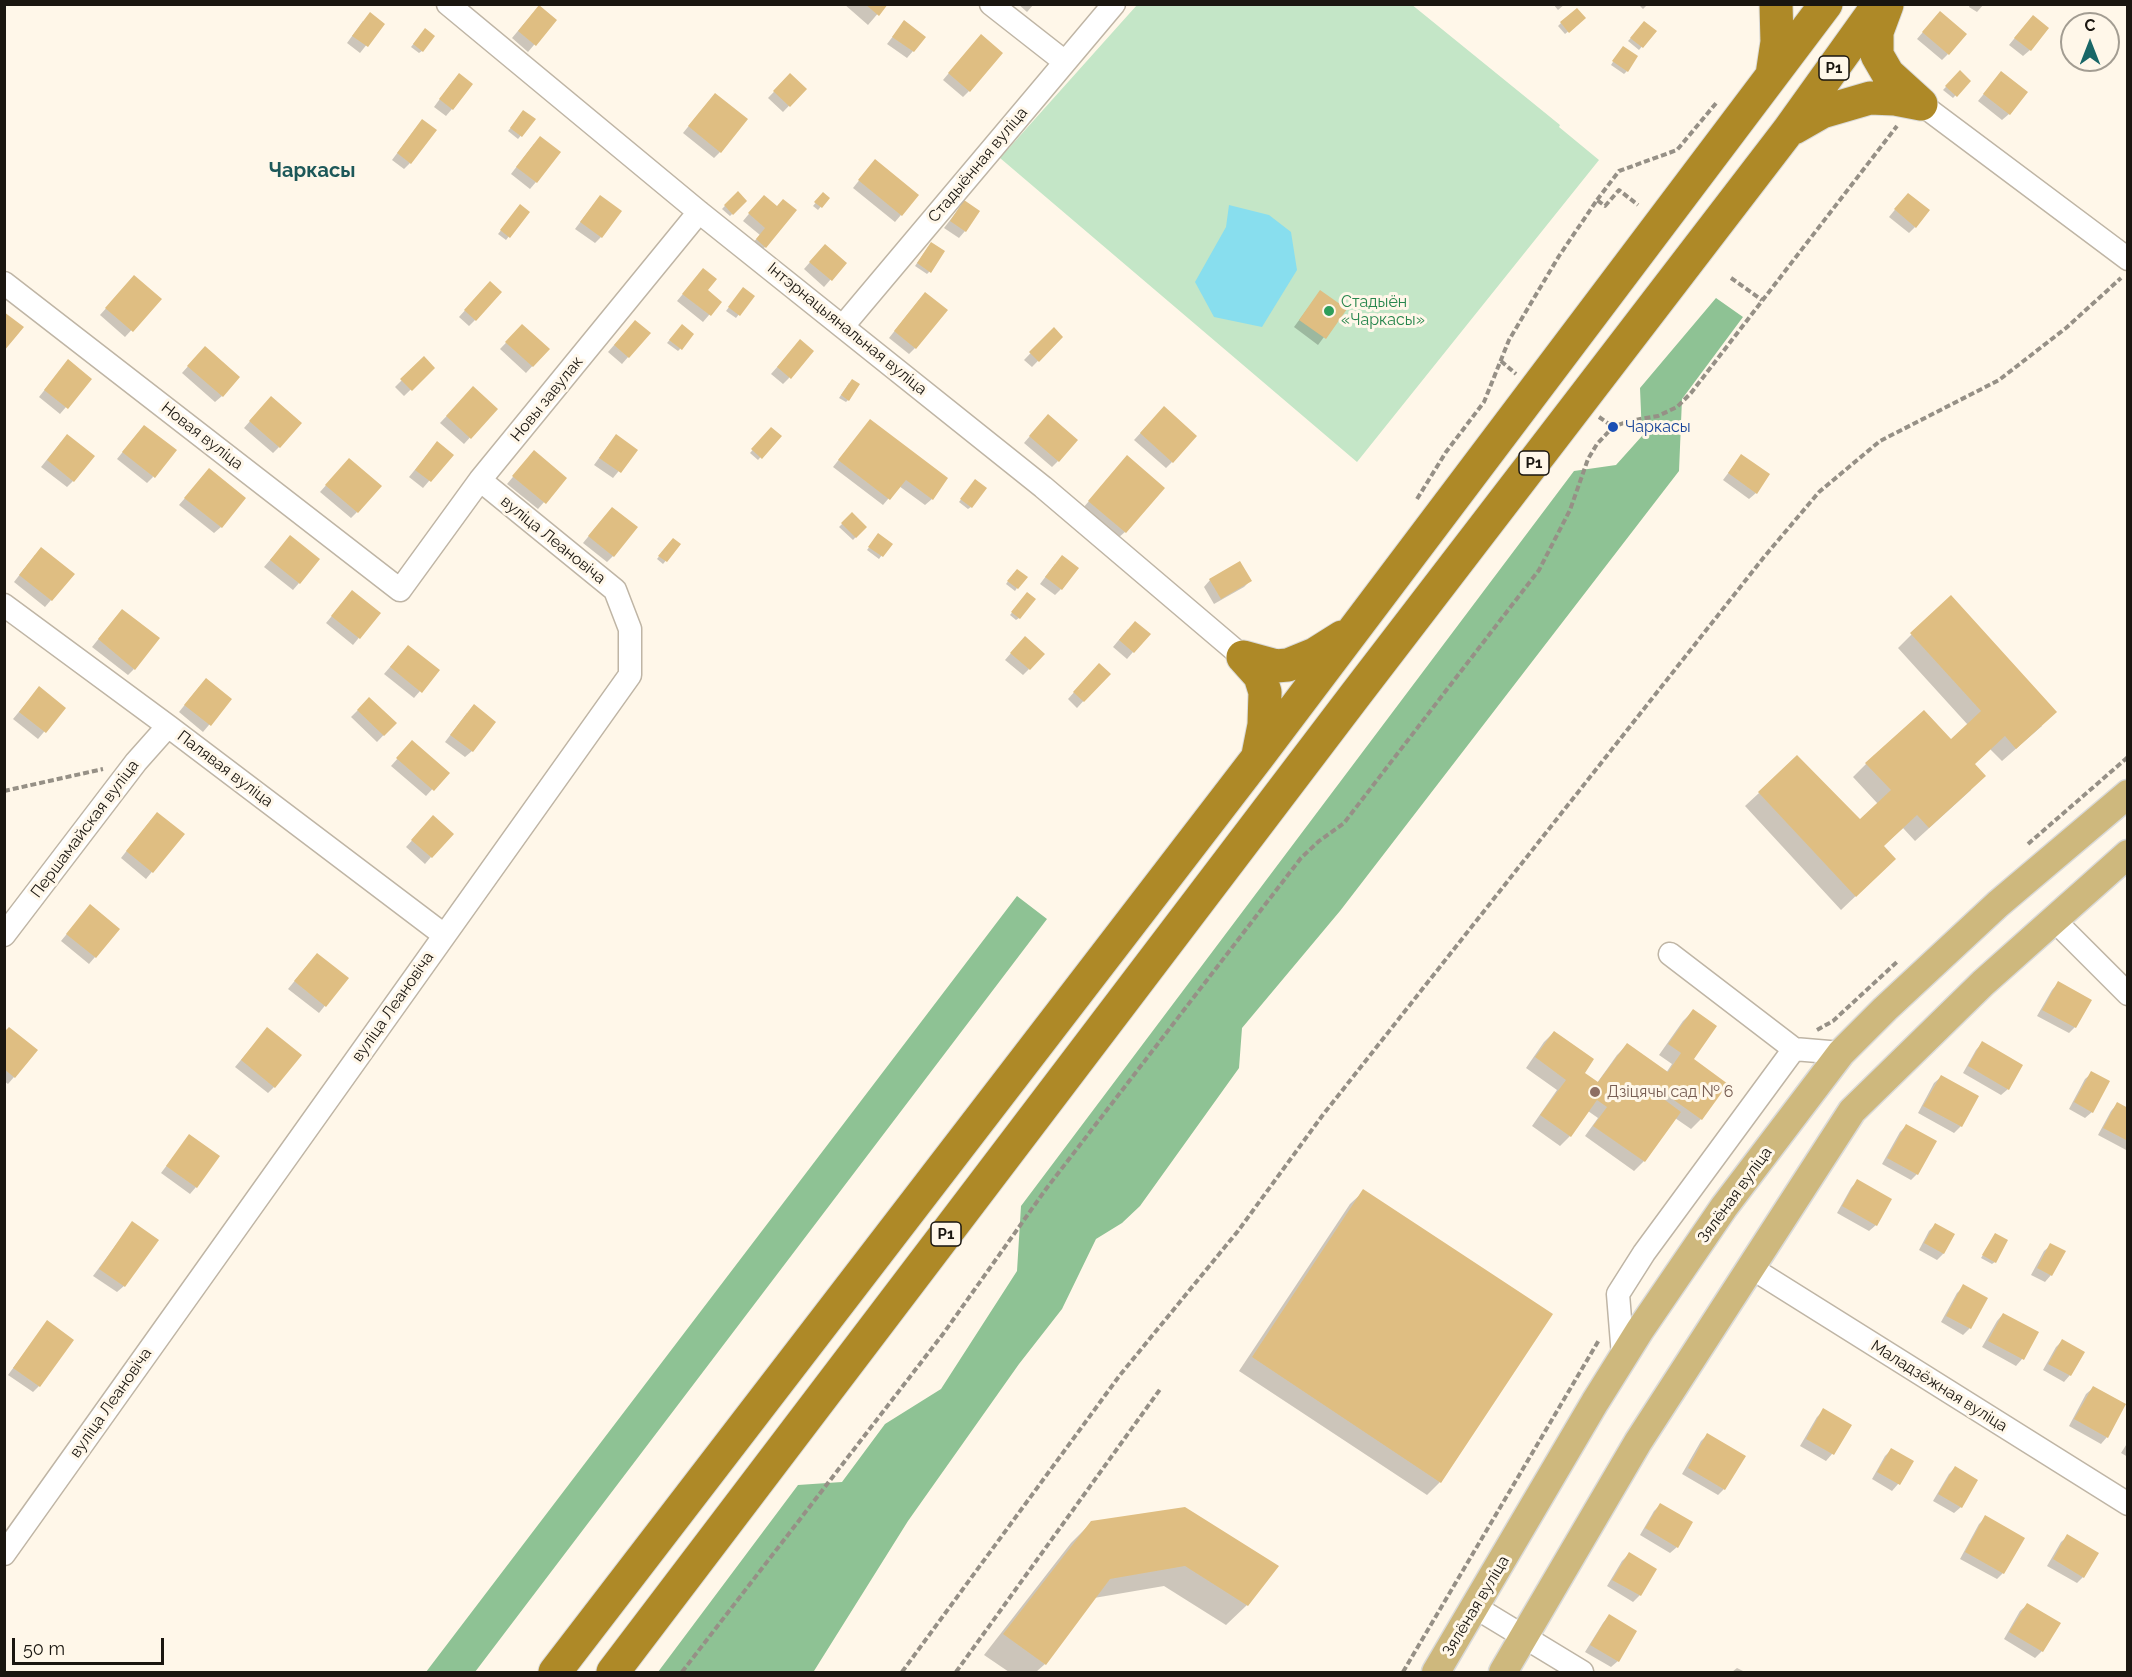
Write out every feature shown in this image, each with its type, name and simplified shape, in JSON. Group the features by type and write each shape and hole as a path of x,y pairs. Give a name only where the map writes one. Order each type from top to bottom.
{"highway":[{"path":"1772,77 1777,42 1776,4"},
{"name":"Р1","path":"555,1672 1258,757 1826,4"},
{"name":"Р1","path":"613,1672 1356,694 1788,131 1880,4"},
{"path":"1887,4 1877,32 1877,55 1909,115"},
{"path":"1788,131 1822,112 1870,98 1895,99 1909,115"},
{"path":"1243,657 1276,666 1288,665 1315,654 1338,640 1361,620"},
{"path":"1243,657 1260,676 1265,692 1264,725 1258,757"}],"main road":[{"name":"Зялёная вуліца","path":"1436,1672 1623,1356 1724,1207 1841,1053 1998,904 2127,795"},
{"path":"1503,1672 1638,1442 1851,1111 1983,983 2127,854"}],"street":[{"name":"Інтэрнацыянальная вуліца","path":"448,4 699,212 1043,487 1243,657"},
{"path":"991,4 1065,62"},
{"name":"Стадыённая вуліца","path":"843,326 1114,4"},
{"path":"1909,115 2127,259"},
{"name":"Новы завулак","path":"400,590 480,480 699,212"},
{"name":"Новая вуліца","path":"4,283 400,590"},
{"name":"вуліца Леановіча","path":"4,1554 630,675 630,629 615,590 480,480"},
{"name":"Палявая вуліца","path":"4,605 444,935"},
{"name":"Першамайская вуліца","path":"4,935 136,762 168,726"},
{"path":"2054,920 2127,994"},
{"path":"1670,954 1794,1049 1841,1053"},
{"path":"1623,1356 1618,1294 1644,1253 1794,1049"},
{"name":"Маладзёжная вуліца","path":"1750,1267 2127,1504"},
{"path":"1475,1606 1582,1672"}],"path":[{"path":"1415,503 1446,452 1484,402 1509,340 1559,256 1597,200 1619,171 1677,150 1722,96"},
{"path":"682,1672 943,1334 1046,1189 1301,858 1319,841 1344,823 1539,570 1570,510 1588,459 1597,444 1613,427 1629,421 1658,416 1677,407 1909,115"},
{"path":"1597,200 1605,206 1619,190 1638,205"},
{"path":"902,1672 1120,1375 1238,1231 1322,1116 1750,574 1819,492 1880,441 1999,380 2066,328 2127,273"},
{"path":"1731,278 1762,300"},
{"path":"4,791 136,762"},
{"path":"956,1672 1161,1388"}],"green space":[{"name":"Стадыён «Чаркасы»","path":"1411,4 1560,125 1559,127 1599,160 1357,462 1000,158 1137,5"},
{"path":"1716,298 1743,317 1682,399 1679,471 1340,911 1242,1028 1239,1068 1140,1206 1122,1223 1096,1239 1062,1309 1019,1364 908,1521 814,1671 658,1672 798,1485 842,1482 885,1424 941,1389 1017,1271 1021,1206 1574,471 1616,465 1642,436 1640,388"},
{"path":"1017,896 1047,919 475,1672 426,1672"}],"water":[{"path":"1229,205 1269,215 1291,232 1297,270 1262,327 1214,317 1195,282 1226,227"}],"building":[{"path":"865,4 888,4 879,16"},
{"path":"539,5 557,20 536,46 518,31"},
{"path":"1577,8 1586,18 1569,33 1560,22"},
{"path":"1940,11 1967,34 1949,55 1922,32"},
{"path":"370,12 385,24 368,47 352,36"},
{"path":"2033,15 2049,28 2031,51 2014,38"},
{"path":"904,20 926,37 914,52 892,37"},
{"path":"1644,21 1657,31 1643,48 1630,38"},
{"path":"425,28 435,36 423,52 413,44"},
{"path":"981,34 1003,53 970,92 948,73"},
{"path":"1623,46 1638,56 1628,72 1612,61"},
{"path":"1960,70 1971,81 1957,97 1945,86"},
{"path":"2001,71 2028,92 2010,115 1983,94"},
{"path":"459,73 473,84 453,110 439,99"},
{"path":"790,73 807,89 790,107 773,91"},
{"path":"715,93 748,119 721,153 688,126"},
{"path":"523,110 536,119 522,137 510,128"},
{"path":"422,119 437,130 411,164 397,153"},
{"path":"540,136 561,152 537,183 516,167"},
{"path":"875,159 919,195 902,216 858,180"},
{"path":"738,191 747,201 733,215 724,205"},
{"path":"823,192 830,198 822,208 814,202"},
{"path":"1908,193 1930,210 1916,228 1894,209"},
{"path":"600,195 622,211 602,238 580,222"},
{"path":"764,195 777,206 783,199 797,210 766,248 756,239 765,228 748,213"},
{"path":"964,200 980,211 966,232 950,221"},
{"path":"520,204 530,212 510,238 500,230"},
{"path":"931,242 945,251 931,273 917,263"},
{"path":"825,244 847,263 832,281 809,262"},
{"path":"703,268 717,279 708,290 722,302 711,316 682,294"},
{"path":"134,275 162,299 133,332 105,308"},
{"path":"490,281 502,292 476,321 464,310"},
{"path":"743,287 755,296 740,316 728,307"},
{"path":"1320,290 1347,309 1326,339 1299,320"},
{"path":"925,292 948,310 916,349 894,331"},
{"path":"4,312 24,327 4,351"},
{"path":"635,320 651,333 629,358 614,345"},
{"path":"522,324 550,349 533,367 505,342"},
{"path":"682,324 694,334 682,350 669,340"},
{"path":"1054,327 1063,337 1039,362 1029,352"},
{"path":"800,339 814,351 791,379 777,367"},
{"path":"205,346 240,377 223,397 187,366"},
{"path":"424,356 435,368 412,391 400,379"},
{"path":"68,359 92,379 68,409 44,390"},
{"path":"852,379 860,384 849,401 841,395"},
{"path":"473,386 498,409 471,439 446,416"},
{"path":"271,396 302,423 280,448 249,421"},
{"path":"1164,406 1197,436 1173,463 1140,433"},
{"path":"1048,414 1078,440 1059,462 1029,436"},
{"path":"870,419 948,478 933,500 906,480 890,500 838,460"},
{"path":"144,425 177,450 155,478 122,452"},
{"path":"771,427 782,436 762,459 751,449"},
{"path":"67,434 95,456 74,482 47,460"},
{"path":"616,434 638,450 621,473 599,458"},
{"path":"437,441 454,455 431,482 415,470"},
{"path":"534,450 567,478 546,504 512,476"},
{"path":"1741,454 1770,474 1757,494 1728,473"},
{"path":"1127,455 1165,488 1126,533 1088,501"},
{"path":"349,458 382,486 358,513 325,485"},
{"path":"209,468 246,498 222,528 184,498"},
{"path":"975,479 987,488 972,508 960,499"},
{"path":"612,507 638,527 614,557 588,536"},
{"path":"852,512 867,527 856,538 841,523"},
{"path":"878,533 893,544 883,557 868,547"},
{"path":"290,535 320,559 300,584 270,560"},
{"path":"673,538 681,544 667,562 658,556"},
{"path":"41,547 75,574 52,601 19,575"},
{"path":"1062,555 1079,568 1062,590 1045,577"},
{"path":"1240,561 1252,581 1221,599 1209,579"},
{"path":"1017,569 1028,577 1018,589 1007,581"},
{"path":"352,590 381,613 360,639 331,616"},
{"path":"1027,592 1036,599 1020,619 1011,612"},
{"path":"1951,595 2057,712 2016,749 2005,736 1975,764 1986,776 1929,828 1917,815 1884,846 1896,859 1856,897 1758,792 1797,755 1860,819 1891,790 1865,763 1924,710 1951,739 1981,711 1910,633"},
{"path":"122,609 160,638 135,670 98,639"},
{"path":"1135,621 1151,634 1134,653 1119,640"},
{"path":"1025,636 1045,654 1030,670 1010,653"},
{"path":"408,645 440,670 422,693 390,667"},
{"path":"1099,663 1111,674 1084,702 1073,692"},
{"path":"206,678 232,699 211,726 184,705"},
{"path":"39,686 66,708 46,733 19,712"},
{"path":"369,697 397,723 384,736 357,710"},
{"path":"474,704 496,722 473,752 450,735"},
{"path":"412,740 450,773 434,791 396,758"},
{"path":"157,812 185,834 153,873 126,851"},
{"path":"433,815 454,834 432,858 411,840"},
{"path":"90,904 120,929 96,958 66,934"},
{"path":"317,953 349,978 326,1007 294,981"},
{"path":"2058,981 2092,1000 2076,1028 2042,1010"},
{"path":"1693,1009 1717,1026 1694,1059 1728,1084 1702,1120 1664,1093 1661,1097 1681,1112 1645,1162 1593,1126 1607,1107 1597,1100 1571,1137 1540,1115 1566,1080 1535,1057 1554,1031 1594,1059 1585,1073 1598,1082 1627,1043 1668,1072 1681,1053 1668,1044"},
{"path":"9,1027 38,1050 15,1078 4,1069 4,1032"},
{"path":"267,1027 302,1055 275,1088 241,1060"},
{"path":"1982,1041 2023,1065 2009,1090 1968,1066"},
{"path":"2091,1071 2110,1081 2093,1113 2074,1102"},
{"path":"1941,1075 1979,1096 1962,1127 1923,1106"},
{"path":"2117,1102 2128,1108 2128,1141 2103,1128"},
{"path":"1906,1124 1937,1141 1918,1175 1887,1158"},
{"path":"189,1134 220,1156 197,1188 166,1166"},
{"path":"1857,1179 1892,1199 1877,1226 1842,1206"},
{"path":"1363,1189 1553,1314 1441,1483 1252,1357"},
{"path":"132,1221 159,1240 125,1287 99,1269"},
{"path":"1935,1223 1955,1234 1944,1254 1924,1243"},
{"path":"1995,1233 2008,1240 1996,1263 1982,1255"},
{"path":"2050,1243 2066,1251 2052,1276 2037,1268"},
{"path":"1963,1284 1988,1298 1971,1329 1946,1316"},
{"path":"2003,1313 2039,1332 2024,1360 1988,1341"},
{"path":"47,1320 74,1340 40,1387 13,1368"},
{"path":"2062,1339 2085,1352 2071,1376 2048,1364"},
{"path":"2093,1386 2126,1404 2108,1438 2074,1419"},
{"path":"1823,1408 1852,1425 1834,1455 1806,1439"},
{"path":"1707,1433 1746,1456 1725,1490 1688,1468"},
{"path":"1891,1448 1914,1461 1900,1485 1877,1472"},
{"path":"1955,1466 1978,1480 1962,1508 1938,1494"},
{"path":"1660,1503 1693,1522 1678,1548 1645,1528"},
{"path":"1185,1507 1279,1566 1248,1606 1185,1566 1110,1579 1046,1665 1003,1634 1091,1521"},
{"path":"1985,1515 2025,1538 2004,1574 1965,1552"},
{"path":"2067,1534 2099,1553 2084,1578 2053,1559"},
{"path":"1629,1552 1657,1569 1641,1596 1612,1580"},
{"path":"2027,1603 2061,1623 2043,1652 2009,1632"},
{"path":"1609,1614 1637,1631 1619,1662 1590,1645"}],"place":[{"name":"Стадыён «Чаркасы»","path":"1329,311"},
{"name":"Чаркасы","path":"1613,427"},
{"name":"Дзіцячы сад № 6","path":"1595,1092"}],"district":[{"name":"Чаркасы","path":"312,171"}]}
